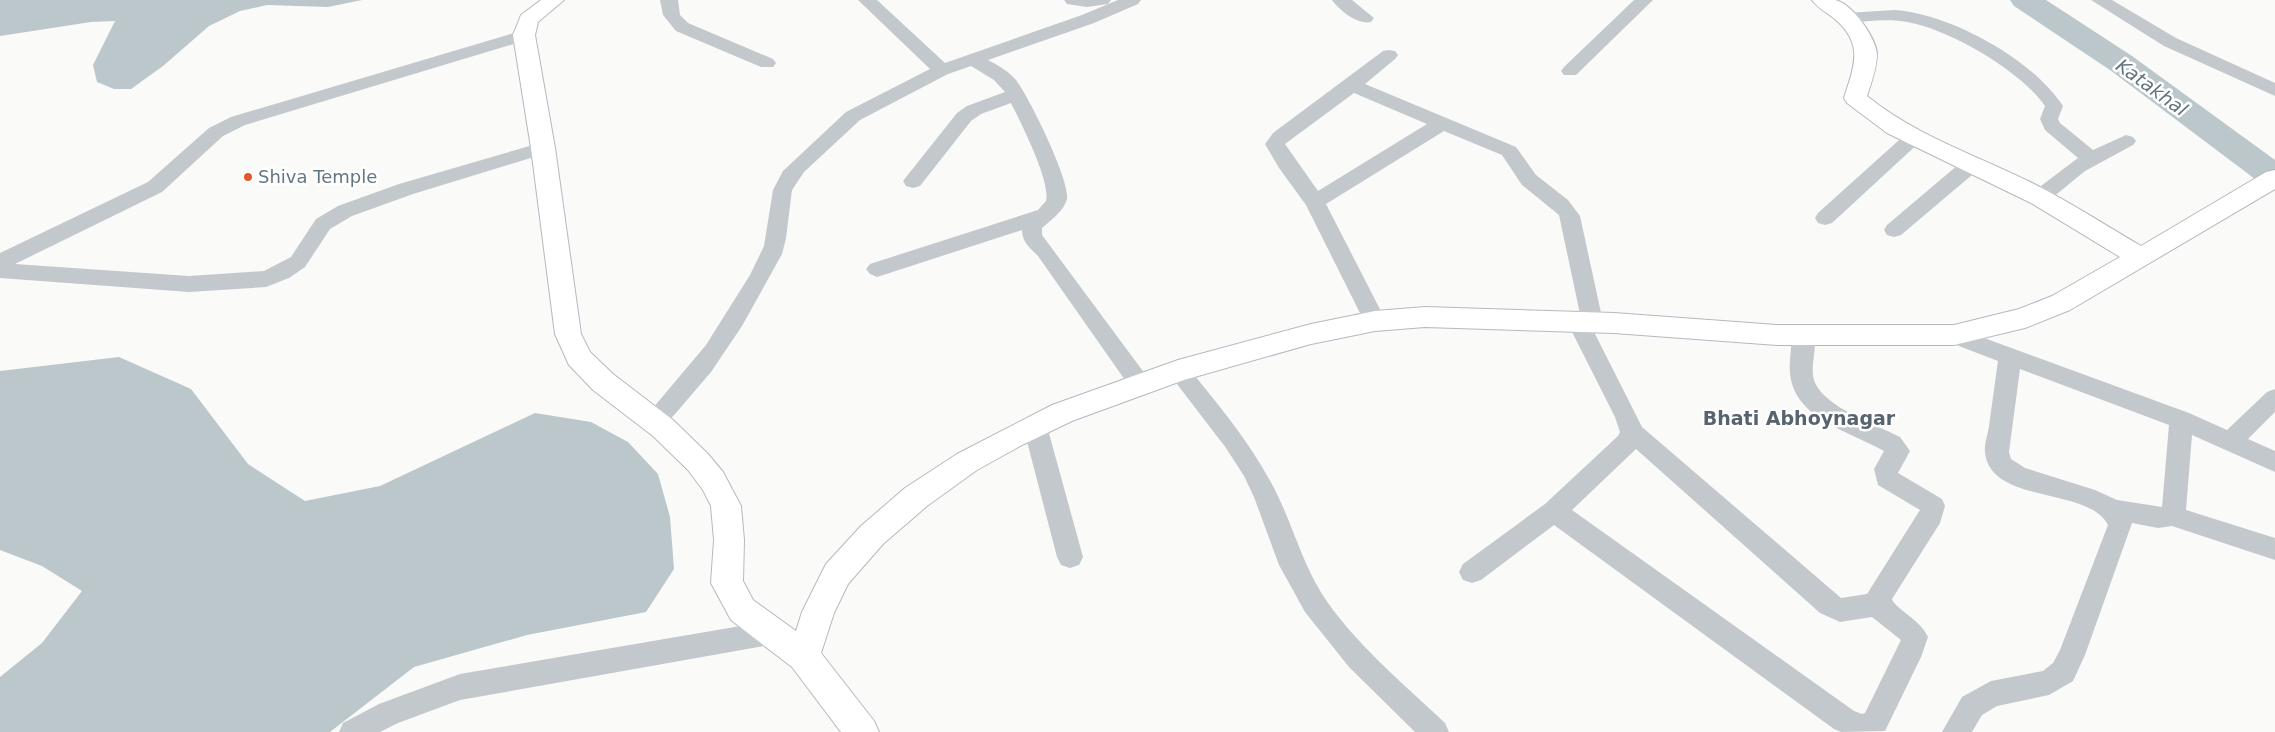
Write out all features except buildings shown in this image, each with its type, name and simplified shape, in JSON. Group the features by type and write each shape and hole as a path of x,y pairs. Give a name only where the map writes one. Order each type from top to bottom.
{"street":[{"path":"554,0 528,19 524,35 543,148 568,334 579,358 603,382 654,421 698,462 713,481 726,506 729,540 727,583 742,610 770,633 804,656 862,732"},
{"path":"669,0 669,12 674,21 682,27 767,63"},
{"path":"867,0 942,70"},
{"path":"1073,0 1087,2 1102,0"},
{"path":"654,421 680,396 718,347 764,270 779,230 784,184 792,174 853,116 942,70 1088,19 1132,0"},
{"path":"1341,0 1365,18"},
{"path":"1570,71 1644,0"},
{"path":"1822,0 1846,18 1862,39 1866,55 1855,98 1871,112 1915,136 2040,197 2141,258"},
{"path":"2100,0 2170,42 2275,90"},
{"path":"2119,0 2217,52 2252,80"},
{"path":"1846,18 1893,15 1909,16 1943,27 1968,38 2025,76 2044,92 2054,106 2049,119 2052,126 2091,158"},
{"path":"0,262 155,187 209,138 238,121 524,35"},
{"path":"1375,320 1315,202 1286,163 1276,144 1280,137 1352,85 1389,55"},
{"path":"971,59 999,74 1016,95 1055,183 1057,198 1051,209 1032,225 1032,237 1045,251 1140,384"},
{"path":"1352,85 1444,122 1509,151 1519,160 1528,179 1538,189 1565,207 1570,216 1585,322 1628,417 1632,432 1829,605 1840,610 1878,604"},
{"path":"913,181 964,117 974,110 1016,95"},
{"path":"1315,202 1444,122"},
{"path":"1825,218 1915,136"},
{"path":"2040,197 2078,166 2126,141"},
{"path":"0,270 189,284 266,279 282,273 298,262 323,224 345,211 406,188 543,148"},
{"path":"1894,230 1972,164"},
{"path":"804,656 818,612 837,574 872,535 916,497 967,462 1035,426 1062,413 1178,370 1311,334 1375,320 1425,317 1585,322 1804,336 1954,335 2025,318 2052,307 2215,216 2275,178"},
{"path":"877,269 1044,215"},
{"path":"1954,335 2181,420 2275,462"},
{"path":"1554,511 1844,720 1864,728 1875,722 1912,648 1915,637 1908,627 1883,613 1878,604 1879,596 1931,516 1933,506 1887,478 1886,469 1898,451 1892,444 1814,402 1806,394 1801,372 1804,336"},
{"path":"2010,357 1997,452 2001,465 2017,476 2095,500 2112,509 2158,518 2172,516 2275,549"},
{"path":"1178,370 1234,442 1252,469 1266,496 1292,565 1314,604 1358,658 1435,732"},
{"path":"2231,441 2275,398"},
{"path":"2172,516 2176,503 2181,420"},
{"path":"1035,426 1070,557"},
{"path":"1472,572 1554,511 1628,442 1632,432"},
{"path":"1956,732 1972,706 1991,694 2049,682 2063,672 2072,655 2120,525 2112,509"},
{"path":"353,732 389,712 460,687 770,633"}],"shaded area":[{"path":"0,0 362,0 328,7 267,5 240,11 209,26 163,66 131,89 114,89 97,82 93,65 115,21 91,22 0,36"},
{"path":"119,357 191,389 248,464 305,501 380,486 535,413 591,422 628,442 658,474 670,517 674,569 646,612 527,635 414,667 330,732 0,732 0,677 42,643 82,591 42,566 0,550 0,371"}],"waterway":[{"name":"Katakhal","path":"2025,0 2121,63 2275,177"}],"place":[{"name":"Shiva Temple","path":"248,177"}],"district":[{"name":"Bhati Abhoynagar","path":"1799,418"}]}
